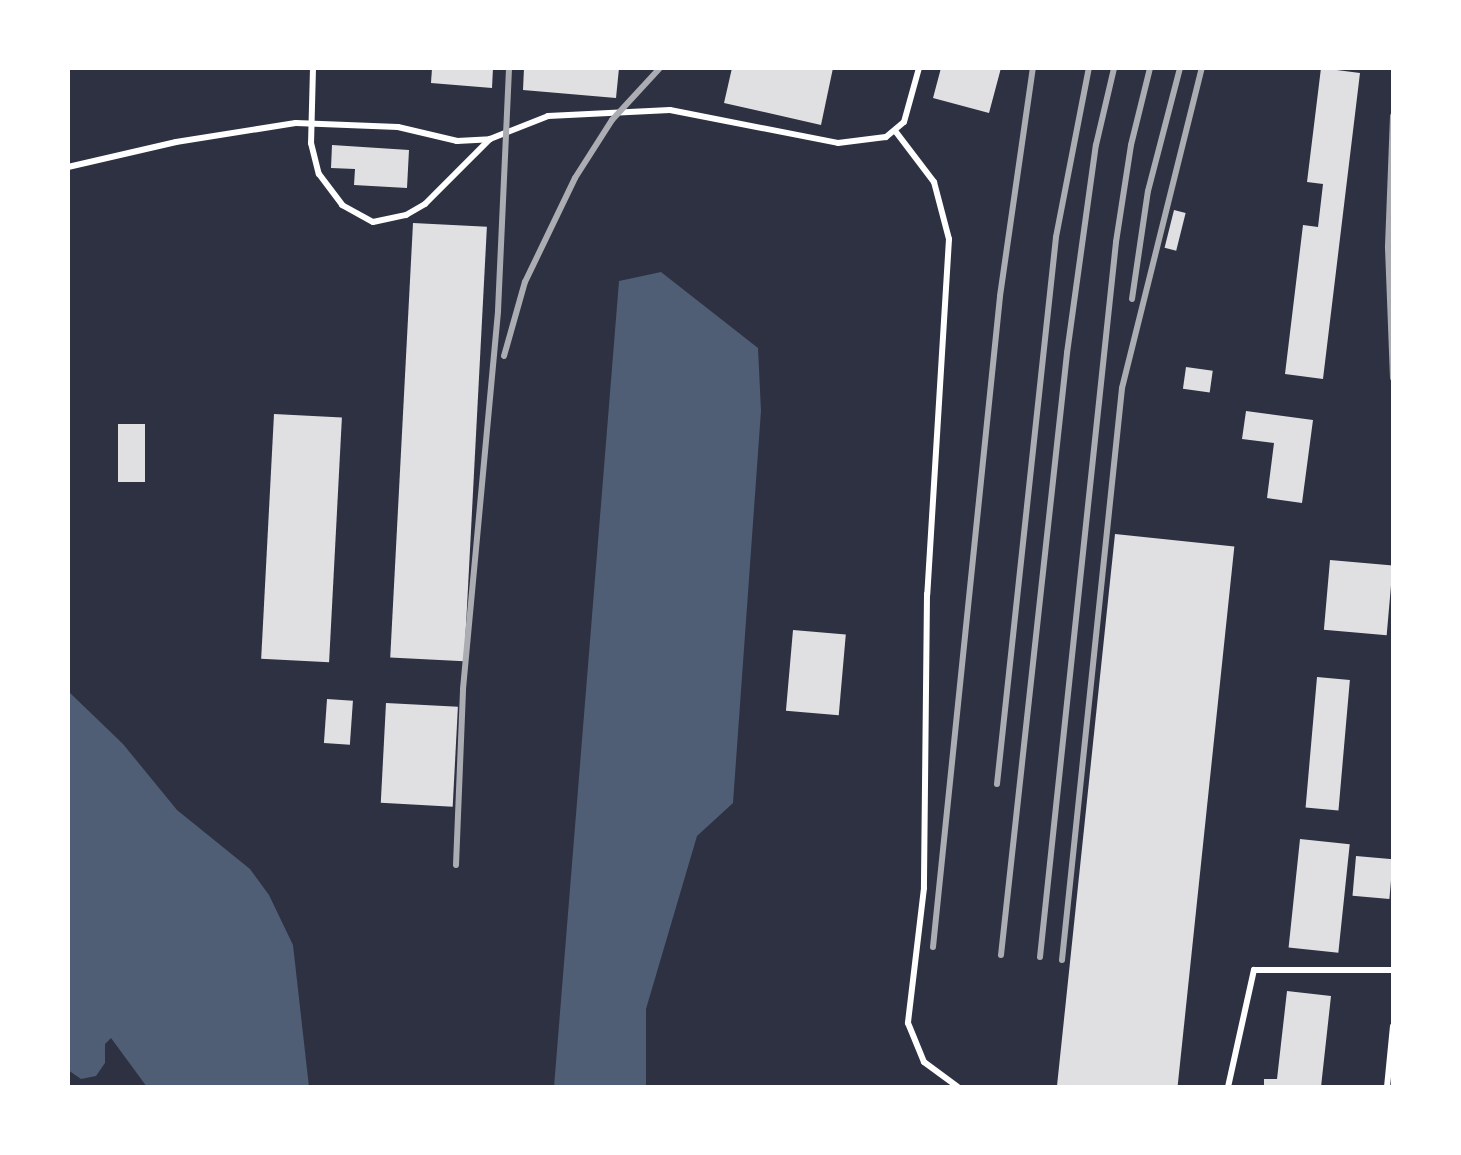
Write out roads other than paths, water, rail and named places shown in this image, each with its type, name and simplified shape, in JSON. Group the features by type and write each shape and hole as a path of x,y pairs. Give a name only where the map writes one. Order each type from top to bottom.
{"lane":[{"path":"313,68 313,158 326,187 356,217 373,222 406,215 425,204 490,139"},
{"path":"68,167 176,142 311,124 398,127 457,141 490,139 548,116 622,109 691,112 838,143 872,141 896,132 919,68"},
{"path":"896,132 934,182 949,239 927,594 924,888 908,1023 924,1062 958,1087"},
{"path":"1228,1087 1254,970 1393,970"},
{"path":"1387,1087 1393,1026"}],"water":[{"path":"661,272 758,348 761,411 733,803 697,836 646,1009 646,1087 554,1087 619,281"},
{"path":"68,691 123,744 177,810 250,869 269,895 293,945 309,1087 147,1087 111,1038 105,1044 105,1063 96,1076 81,1079 68,1070"}],"railway":[{"path":"456,865 463,689 498,311 509,68"},
{"path":"504,356 525,282 575,178 612,120 660,68"},
{"path":"933,947 1000,296 1033,68"},
{"path":"997,784 1056,237 1089,68"},
{"path":"1001,955 1067,353 1096,145 1114,68"},
{"path":"1040,957 1116,242 1131,145 1150,68"},
{"path":"1132,299 1148,191 1180,68"},
{"path":"1062,960 1122,388 1202,68"},
{"path":"1393,116 1388,248 1393,378"}]}
